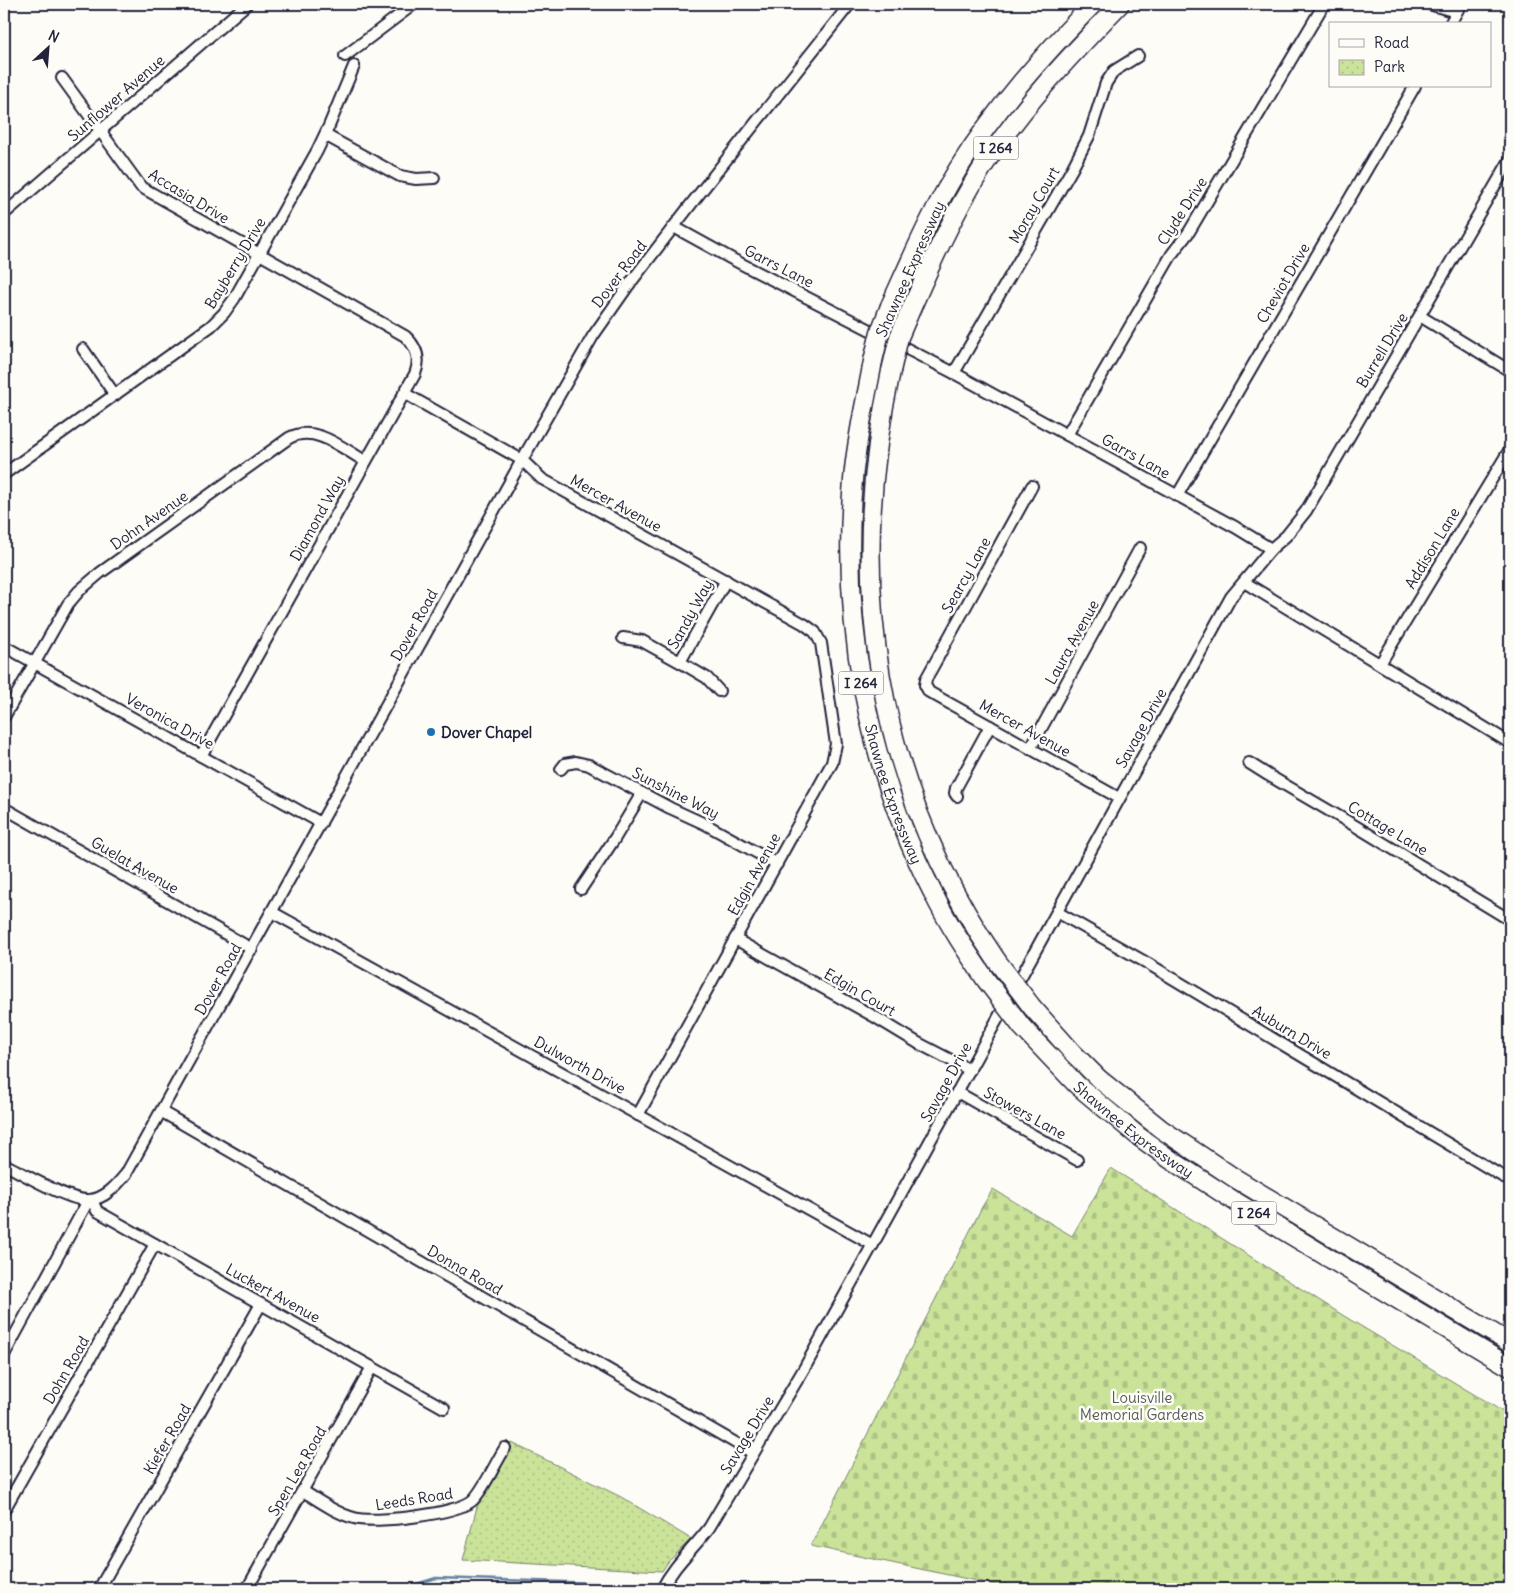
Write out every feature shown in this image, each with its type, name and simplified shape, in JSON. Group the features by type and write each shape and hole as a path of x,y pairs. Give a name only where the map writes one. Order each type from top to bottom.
{"highway":[{"name":"Shawnee Expressway","path":"1093,4 1042,58 987,126 958,170 931,217 880,332 860,428 853,479 850,543 852,605 863,697 886,782 907,839 933,894 986,980 1022,1027 1084,1091 1138,1136 1171,1160 1236,1202 1510,1367"},
{"name":"Shawnee Expressway","path":"1120,4 1048,82 990,156 953,218 899,337 885,396 874,471 869,533 870,592 874,634 881,682 902,769 924,827 950,883 981,937 1032,1007 1099,1079 1127,1103 1233,1178 1510,1344"}],"street":[{"name":"Sunflower Avenue","path":"4,214 247,4"},
{"path":"345,56 414,4"},
{"name":"Dover Road","path":"90,1200 113,1189 126,1174 522,460 593,336 628,286 850,4"},
{"name":"Clyde Drive","path":"1067,435 1172,254 1189,232 1324,4"},
{"path":"1429,4 1459,8 1451,22"},
{"name":"Moray Court","path":"954,373 1072,169 1089,136 1101,94 1109,77 1122,65 1138,56"},
{"name":"Bayberry Drive","path":"5,472 217,320 234,299 325,135 354,66"},
{"name":"Accasia Drive","path":"62,78 141,187 363,312"},
{"name":"Cheviot Drive","path":"1177,496 1415,88"},
{"path":"325,135 400,176 416,179 434,178"},
{"name":"Burrell Drive","path":"1270,549 1286,536 1306,512 1510,160"},
{"name":"Garrs Lane","path":"674,227 732,259 954,373 1270,549"},
{"name":"Diamond Way","path":"201,756 418,367 415,348 405,336 363,312"},
{"path":"1420,316 1510,371"},
{"path":"83,349 115,394"},
{"name":"Mercer Avenue","path":"404,393 522,460 542,479 804,624 816,634"},
{"name":"Dohn Avenue","path":"4,717 68,604 90,580 288,438 303,433 318,435 365,461"},
{"name":"Addison Lane","path":"1380,664 1510,449"},
{"name":"Searcy Lane","path":"926,679 1032,486"},
{"name":"Laura Avenue","path":"1030,748 1140,548"},
{"path":"1270,549 1244,582 1510,743"},
{"name":"Sandy Way","path":"680,662 726,580"},
{"name":"Savage Drive","path":"662,1589 675,1566 709,1528 805,1367 1231,597 1244,582"},
{"name":"Edgin Avenue","path":"638,1115 777,864 836,753 824,656 821,643 816,634"},
{"path":"623,638 642,641 680,662 707,678 718,691"},
{"name":"Veronica Drive","path":"4,646 321,823"},
{"name":"Mercer Avenue","path":"926,679 925,684 929,692 1119,798"},
{"path":"957,796 955,794 956,788 990,726"},
{"name":"Sunshine Way","path":"561,769 565,764 581,762 589,765 670,808 705,824 777,864"},
{"name":"Cottage Lane","path":"1249,763 1510,920"},
{"path":"581,889 642,793"},
{"name":"Guelat Avenue","path":"4,808 252,949"},
{"name":"Dulworth Drive","path":"272,912 873,1245"},
{"name":"Auburn Drive","path":"1057,912 1148,963 1510,1181"},
{"name":"Edgin Court","path":"735,939 918,1043 970,1070"},
{"name":"Stowers Lane","path":"957,1092 1077,1160"},
{"name":"Donna Road","path":"162,1112 753,1453"},
{"path":"4,1164 66,1195 90,1200 4,1355"},
{"name":"Luckert Avenue","path":"90,1200 97,1211 444,1408"},
{"name":"Dohn Road","path":"4,1510 155,1244"},
{"name":"Kiefer Road","path":"99,1589 261,1304"},
{"name":"Spen Lea Road","path":"247,1589 372,1367"},
{"name":"Leeds Road","path":"303,1491 346,1516 369,1521 455,1509 467,1504 477,1495 505,1448"}],"green space":[{"name":"Louisville Memorial Gardens","path":"1111,1168 1344,1316 1510,1416 1510,1589 1015,1589 811,1546 982,1207 993,1189 1072,1236"},
{"path":"512,1443 621,1497 691,1539 668,1562 662,1571 463,1560 478,1503"}],"waterway":[{"path":"400,1589 436,1578 661,1585"},
{"path":"669,1585 739,1589"}],"place":[{"name":"Dover Chapel","path":"431,732"}]}
